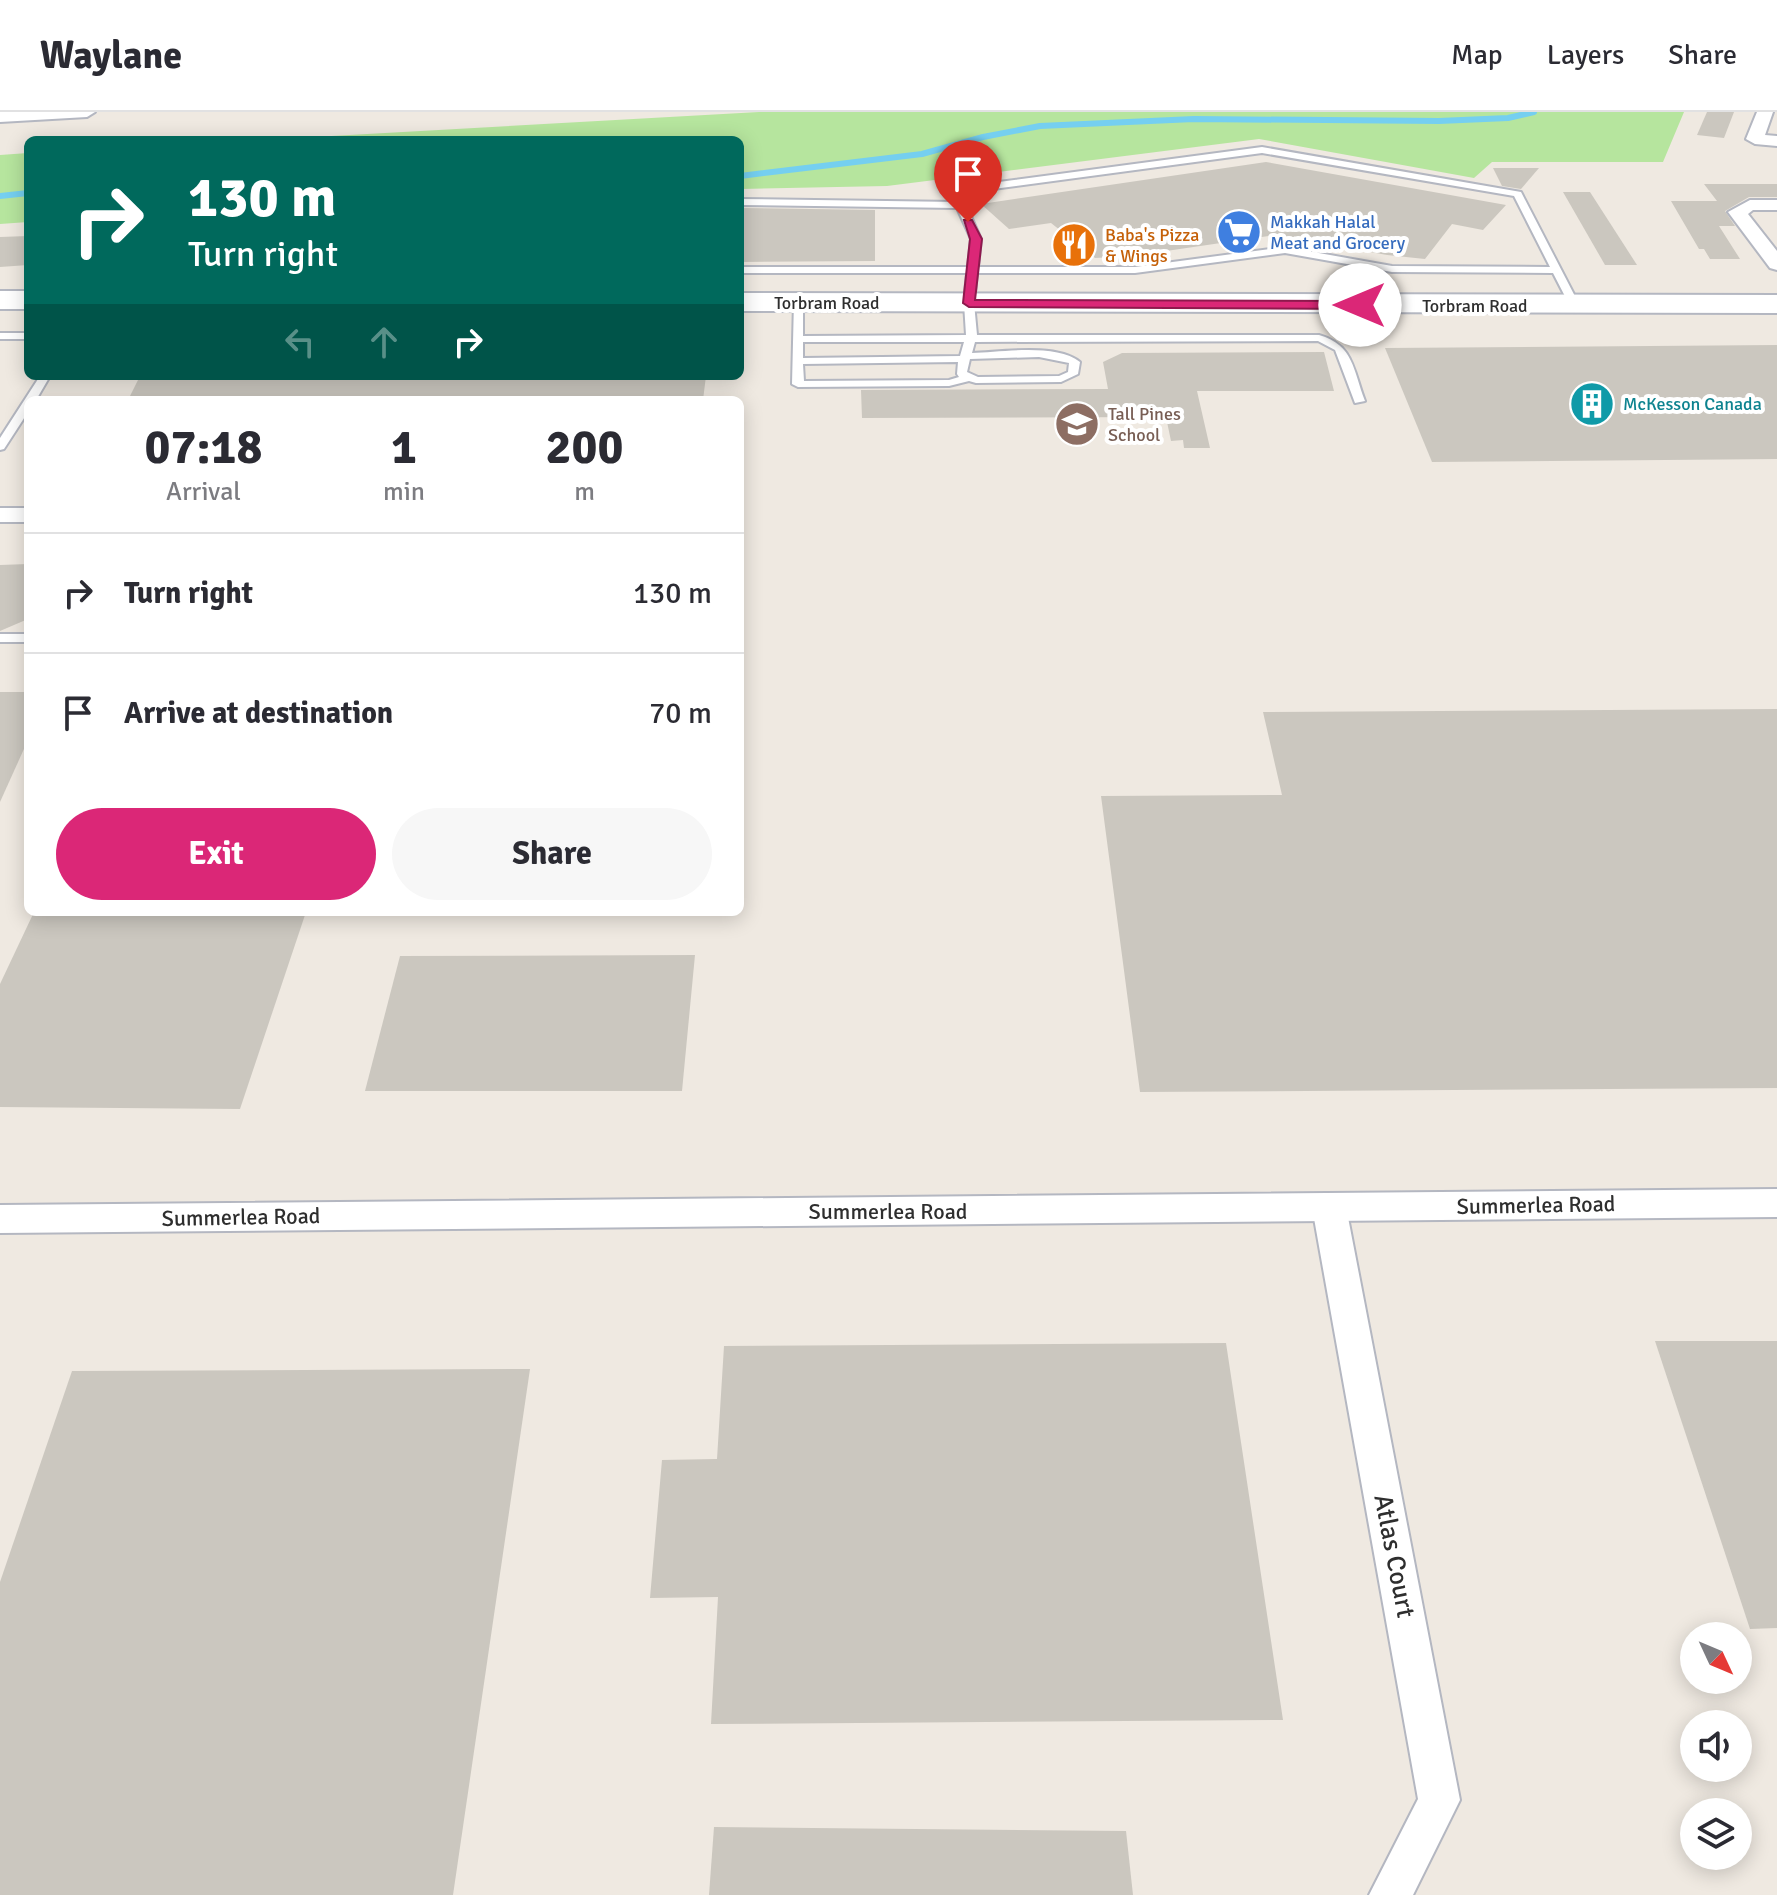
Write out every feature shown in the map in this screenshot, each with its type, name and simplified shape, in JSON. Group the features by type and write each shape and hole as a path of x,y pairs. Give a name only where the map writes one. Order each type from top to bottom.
{"main road":[{"path":"0,300 24,300"},
{"name":"Torbram Road","path":"744,302 1777,304"}],"street":[{"path":"0,117 87,112"},
{"path":"1765,112 1755,139 1777,141"},
{"path":"1777,205 1750,205 1737,212 1777,264"},
{"path":"0,515 24,515"},
{"name":"Summerlea Road","path":"0,1219 1777,1203"},
{"name":"Atlas Court","path":"1329,1207 1439,1800 1391,1895"}],"lane":[{"path":"967,378 962,374 971,338 969,303 976,239 961,205 963,194 976,188 1262,150 1518,194 1575,306"},
{"path":"744,202 961,205"},
{"path":"744,270 1135,270 1285,250 1392,269 1557,270"},
{"path":"797,361 1052,355 1067,357 1075,362 1073,374 1067,378 798,384 797,361 798,303"},
{"path":"0,336 24,336"},
{"path":"798,339 1319,338 1340,349 1359,401"},
{"path":"0,447 24,409"},
{"path":"0,638 24,638"}],"green space":[{"path":"759,112 1684,112 1663,162 1492,162 1474,178 1259,139 887,186 744,189 744,136 331,136"},
{"path":"24,153 24,222 0,224 0,155"}],"building":[{"path":"1707,112 1734,112 1724,138 1697,135"},
{"path":"1266,162 1506,205 1483,230 1452,224 1425,259 1276,235 1132,256 1095,258 1051,223 1009,229 981,204"},
{"path":"1493,168 1539,168 1521,189 1502,186"},
{"path":"1704,184 1777,184 1777,197 1749,197 1725,211 1735,226 1719,226 1740,259 1710,259 1704,249 1699,249 1671,201 1717,201"},
{"path":"1563,192 1590,192 1637,265 1605,265"},
{"path":"744,208 875,210 875,261 744,262"},
{"path":"24,236 24,265 0,267 0,237"},
{"name":"McKesson Canada","path":"1777,345 1777,459 1432,462 1385,348"},
{"path":"1324,352 1334,391 1197,391 1210,448 1184,448 1183,440 1171,441 1166,417 862,418 861,390 1108,389 1103,362 1122,353"},
{"path":"138,380 706,380 704,396 130,396"},
{"path":"24,564 24,621 0,631 0,565"},
{"path":"0,692 24,692 24,749 0,802"},
{"path":"1777,709 1777,1088 1140,1092 1101,796 1282,795 1263,712"},
{"path":"32,916 305,916 240,1109 0,1107 0,984"},
{"path":"695,955 682,1091 365,1091 400,956"},
{"path":"1655,1341 1777,1341 1777,1628 1752,1629 1752,1622 1748,1622"},
{"path":"1226,1343 1283,1720 711,1724 718,1597 650,1598 662,1460 717,1459 724,1346"},
{"path":"530,1369 453,1895 0,1895 0,1582 72,1371"},
{"path":"714,1827 1126,1831 1133,1895 709,1895"}],"waterway":[{"path":"744,176 922,154 983,137 1040,126 1194,119 1439,121 1508,118 1534,112"},
{"path":"0,196 24,193"}],"place":[{"name":"Makkah Halal Meat and Grocery","path":"1239,232"},
{"name":"Baba's Pizza & Wings","path":"1074,245"},
{"name":"McKesson Canada","path":"1592,404"},
{"name":"Tall Pines School","path":"1077,424"}],"route":[{"path":"968,222 976,239 969,303 1360,305"}]}
